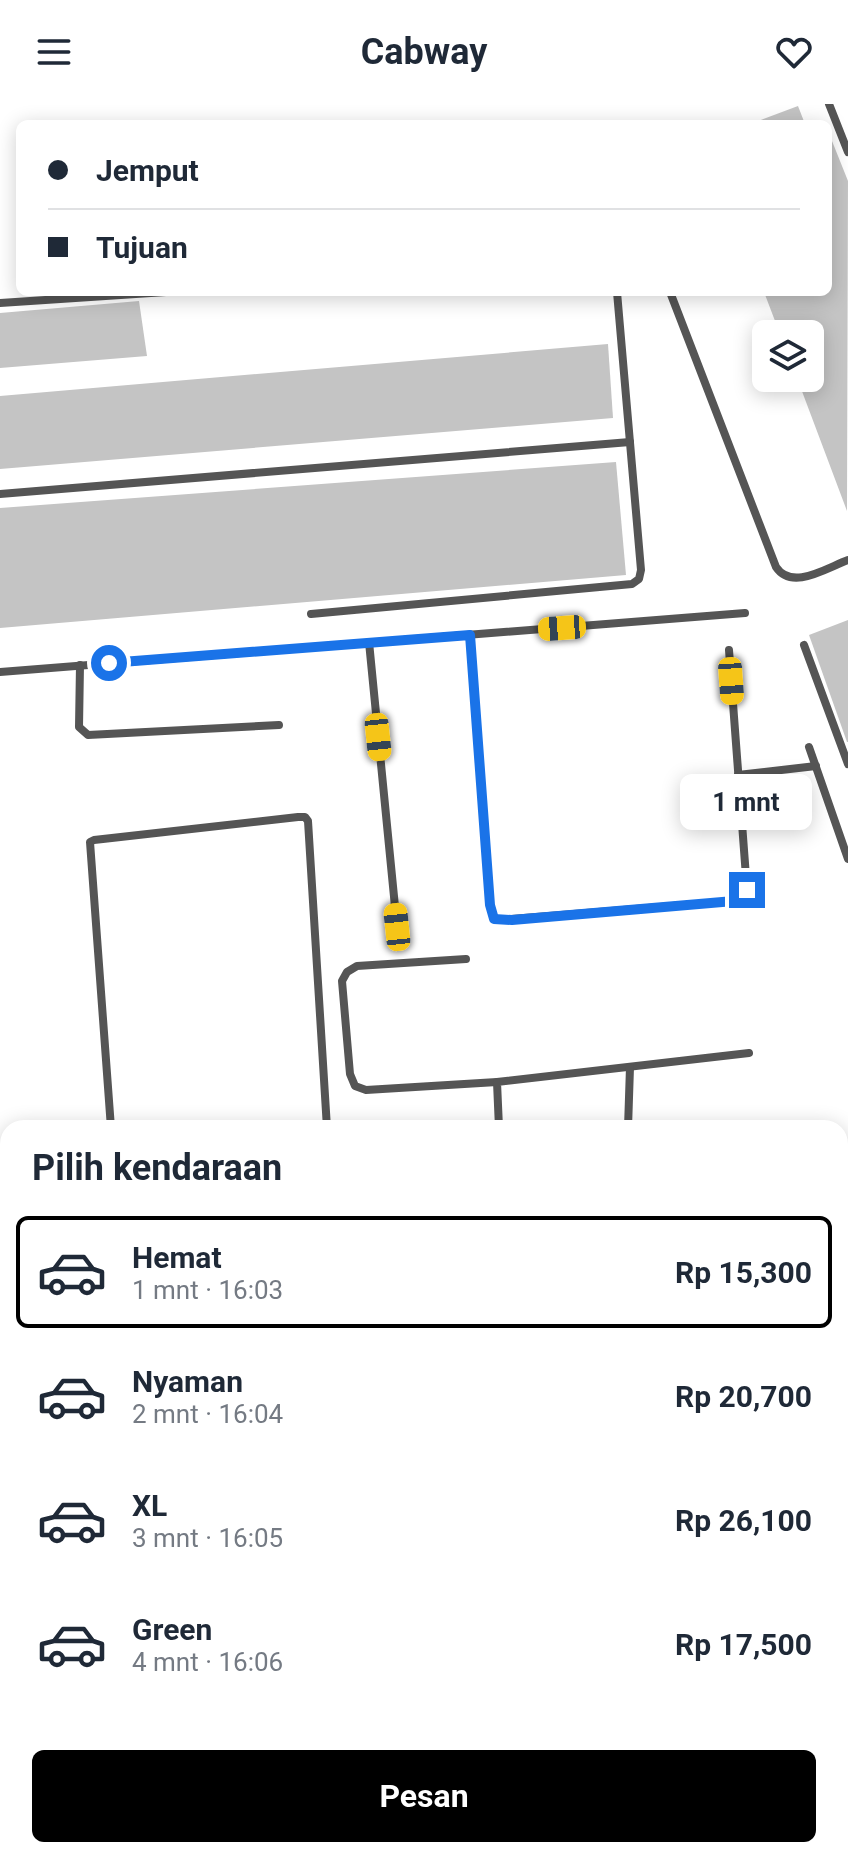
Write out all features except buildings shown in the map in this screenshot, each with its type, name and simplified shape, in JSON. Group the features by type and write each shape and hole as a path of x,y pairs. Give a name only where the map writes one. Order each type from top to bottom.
{"lane":[{"path":"829,104 848,152"},
{"path":"0,303 106,296"},
{"path":"311,614 632,584 639,579 641,570 617,296"},
{"path":"672,296 776,567 789,579 801,578 848,560"},
{"path":"0,494 630,442"},
{"path":"0,672 745,613"},
{"path":"470,635 490,905 494,919 734,901 742,897 747,890 729,650"},
{"path":"369,642 397,927"},
{"path":"804,645 848,764"},
{"path":"80,665 79,727 88,735 279,725"},
{"path":"809,747 848,859"},
{"path":"738,775 816,766"},
{"path":"110,1120 90,842 305,817 308,821 327,1120"},
{"path":"466,959 357,966 347,972 342,981 350,1074 355,1086 366,1090 497,1082 749,1053"},
{"path":"628,1120 630,1067"},
{"path":"497,1082 499,1120"}],"route":[{"path":"109,663 470,635 490,905 494,919 734,901 747,890"}]}
